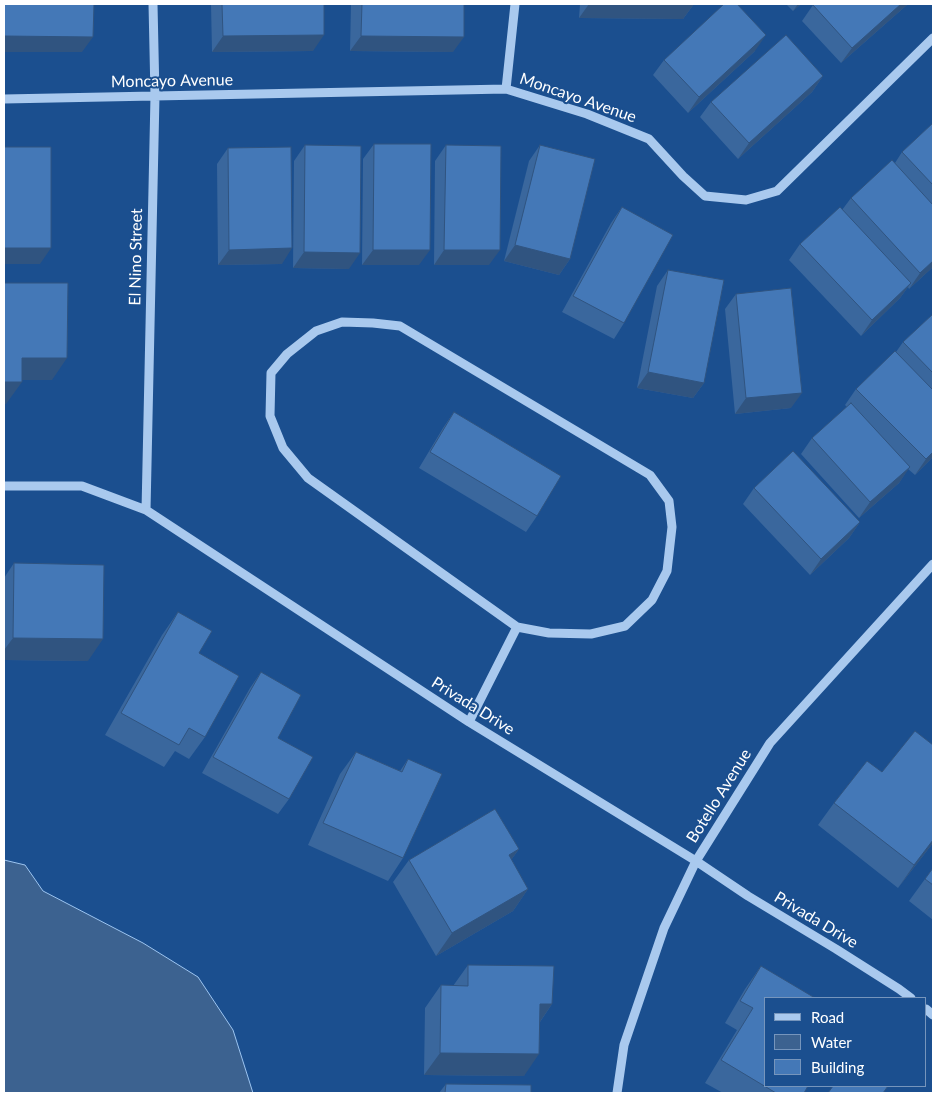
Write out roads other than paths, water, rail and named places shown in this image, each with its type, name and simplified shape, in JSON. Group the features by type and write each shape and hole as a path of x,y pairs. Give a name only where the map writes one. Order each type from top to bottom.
{"street":[{"name":"El Nino Street","path":"146,510 155,96 153,4"},
{"path":"506,89 516,4"},
{"name":"Moncayo Avenue","path":"4,99 506,89 587,114 649,139 683,176 705,196 746,200 777,191 933,38"},
{"path":"342,322 373,322 400,326 650,475 669,501 672,526 667,571 652,600 625,626 591,634 549,633 517,627 308,478 283,448 270,416 272,373 286,354 316,331 342,322"},
{"name":"Privada Drive","path":"4,486 82,486 146,510 469,722 696,861 748,896 836,949 910,997"},
{"name":"Botello Avenue","path":"616,1093 624,1045 664,928 696,861 770,743 933,564"},
{"path":"469,722 517,627"}],"water":[{"path":"4,860 25,865 43,891 143,943 198,977 233,1030 253,1093 4,1093"}]}
